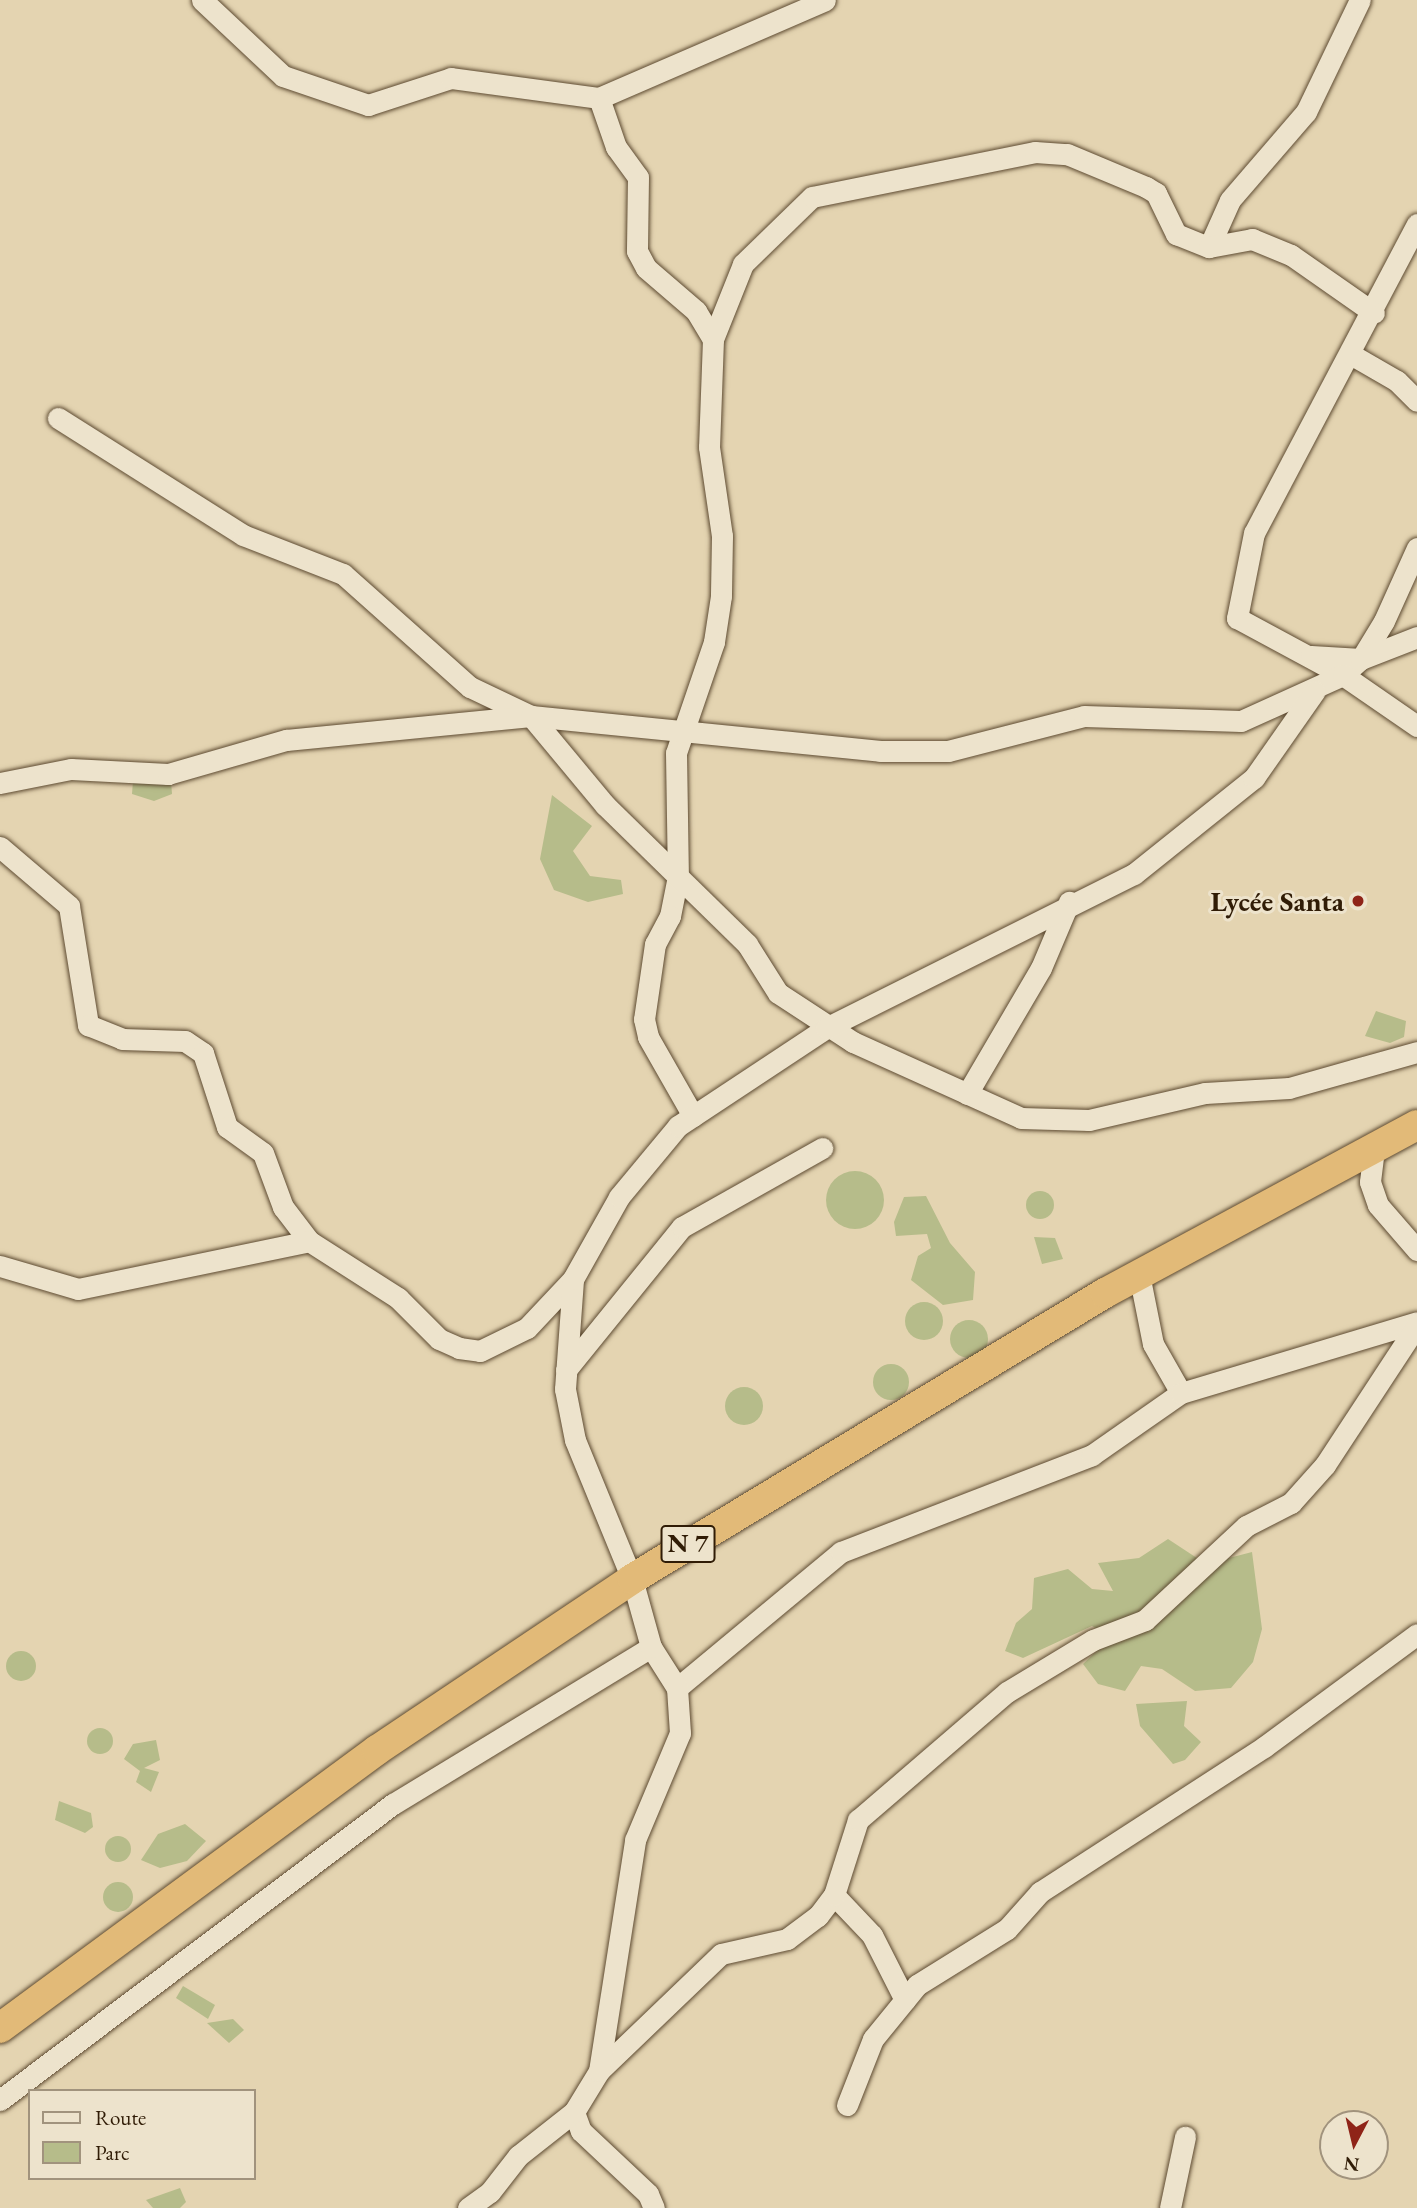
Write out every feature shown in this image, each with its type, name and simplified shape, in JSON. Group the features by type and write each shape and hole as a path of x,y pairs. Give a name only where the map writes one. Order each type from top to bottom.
{"highway":[{"name":"N 7","path":"0,2028 377,1749 632,1579 863,1435 1139,1274 1417,1125"}],"street":[{"path":"202,0 283,76 368,106 452,78 599,99 825,0"},
{"path":"1209,247 1230,200 1306,112 1360,0"},
{"path":"599,99 616,147 638,177 637,251 646,268 696,311 713,339"},
{"path":"694,1116 648,1037 644,1019 655,944 670,916 678,876 676,752 682,728 714,642 721,596 722,536 709,447 713,339 743,264 812,197 1035,152 1067,154 1156,193 1176,234 1209,247 1252,239 1292,255 1374,313"},
{"path":"1417,224 1352,355 1254,533 1237,618 1343,675 1417,726"},
{"path":"1352,355 1396,381 1417,401"},
{"path":"58,418 243,535 343,574 470,687 531,716 605,805 747,944 778,993 826,1028 967,1094 1021,1118 1089,1120 1205,1093 1289,1088 1417,1052"},
{"path":"1361,659 1417,548"},
{"path":"0,783 71,769 168,774 286,740 531,716 682,728 880,751 948,751 1084,716 1241,721 1315,691 1343,675 1361,659 1417,637"},
{"path":"1304,656 1361,659"},
{"path":"0,847 69,906 88,1025 122,1039 185,1041 202,1052 227,1127 263,1153 284,1207 309,1241 398,1298 439,1339 459,1348 480,1351 527,1328 572,1279 619,1197 678,1126 826,1028 1069,902 1134,874 1214,813 1254,778 1315,691"},
{"path":"967,1094 1041,968 1069,902"},
{"path":"566,1370 681,1227 822,1147"},
{"path":"1374,1149 1370,1182 1378,1205 1417,1250"},
{"path":"0,1266 78,1289 309,1241"},
{"path":"1139,1274 1153,1344 1181,1393"},
{"path":"572,1279 566,1370 575,1440 632,1579 651,1647 677,1688 680,1733 635,1840 599,2071"},
{"path":"677,1688 841,1552 1092,1455 1181,1393 1417,1324"},
{"path":"468,2208 490,2192 518,2156 574,2112 599,2071 634,2043 663,2005 721,1954 787,1939 818,1916 834,1895 858,1820 879,1798 1007,1692 1093,1640 1145,1620 1246,1526 1291,1503 1325,1465 1417,1324"},
{"path":"847,2105 873,2039 917,1984 1007,1929 1040,1892 1264,1747 1417,1634"},
{"path":"0,2099 393,1804 651,1647"},
{"path":"834,1895 872,1935 905,2000"},
{"path":"574,2112 581,2131 648,2194 654,2208"},
{"path":"1185,2137 1172,2198 1186,2208"}],"green space":[{"path":"170,768 172,794 154,801 132,794 133,781"},
{"path":"552,795 592,826 573,851 590,876 621,880 623,894 588,902 554,890 540,859"},
{"path":"1376,1011 1406,1021 1404,1037 1390,1043 1365,1036"},
{"path":"849,1171 861,1171 876,1179 884,1194 884,1206 876,1221 861,1229 849,1229 834,1221 826,1206 826,1194 834,1179"},
{"path":"1040,1191 1050,1195 1054,1205 1050,1215 1040,1219 1030,1215 1026,1205 1030,1195"},
{"path":"926,1196 950,1243 975,1272 973,1300 943,1305 911,1280 918,1256 931,1248 927,1234 896,1236 894,1222 904,1197"},
{"path":"1034,1237 1055,1238 1063,1259 1042,1264"},
{"path":"924,1302 938,1307 943,1321 938,1335 924,1340 910,1335 905,1321 910,1307"},
{"path":"969,1320 983,1325 988,1339 983,1353 969,1358 955,1353 950,1339 955,1325"},
{"path":"891,1364 904,1369 909,1382 904,1395 891,1400 878,1395 873,1382 878,1369"},
{"path":"744,1387 757,1393 763,1406 757,1419 744,1425 731,1419 725,1406 731,1393"},
{"path":"1168,1539 1206,1564 1252,1552 1262,1629 1253,1662 1231,1688 1195,1691 1162,1669 1141,1666 1125,1691 1098,1684 1083,1664 1111,1637 1092,1626 1023,1658 1005,1651 1016,1623 1032,1609 1034,1578 1068,1569 1092,1589 1113,1591 1098,1563 1139,1558"},
{"path":"21,1651 27,1652 35,1660 35,1672 27,1680 21,1681 15,1680 7,1672 6,1666 7,1660 15,1652"},
{"path":"1187,1701 1184,1726 1201,1742 1185,1760 1173,1764 1140,1726 1136,1704"},
{"path":"100,1728 109,1732 113,1741 109,1750 100,1754 91,1750 87,1741 91,1732"},
{"path":"156,1740 160,1760 144,1768 159,1772 151,1792 136,1782 140,1771 124,1759 133,1744"},
{"path":"59,1801 91,1813 93,1827 85,1833 55,1820"},
{"path":"185,1824 206,1841 187,1861 160,1868 141,1860 158,1834"},
{"path":"118,1836 127,1840 131,1849 127,1858 118,1862 109,1858 105,1849 109,1840"},
{"path":"118,1882 129,1886 133,1897 129,1908 118,1912 107,1908 103,1897 107,1886"},
{"path":"183,1986 215,2005 208,2019 176,1998"},
{"path":"233,2019 244,2030 229,2043 207,2023"},
{"path":"180,2188 186,2202 180,2208 153,2208 146,2200"}],"place":[{"name":"Lycée Santa","path":"1358,901"}]}
